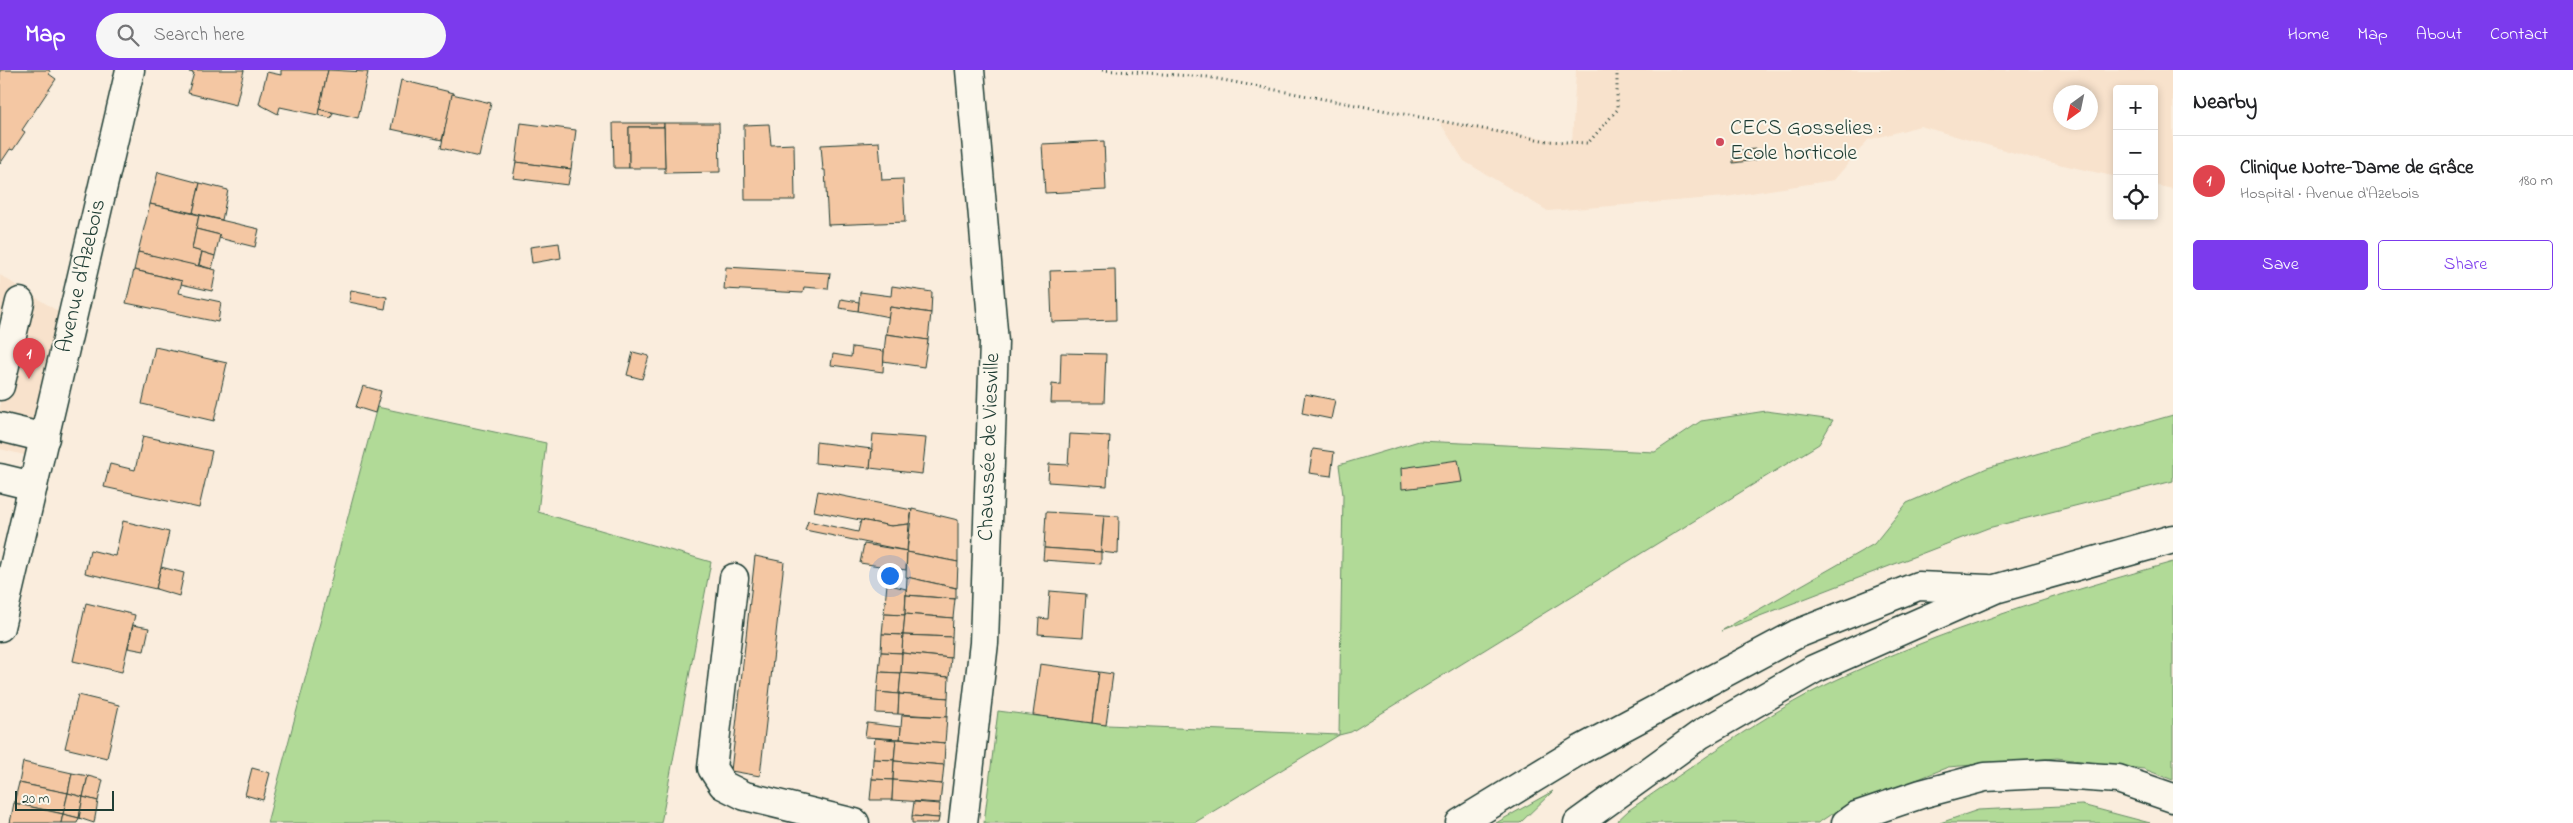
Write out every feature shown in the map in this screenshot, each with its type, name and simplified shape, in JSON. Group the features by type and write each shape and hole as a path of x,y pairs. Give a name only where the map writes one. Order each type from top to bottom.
{"main road":[{"name":"Avenue d'Azebois","path":"0,627 130,70"},
{"name":"Chaussée de Viesville","path":"963,823 984,643 994,342 970,70"},
{"path":"0,386 20,302"},
{"path":"0,427 44,438"},
{"path":"0,478 33,486"},
{"path":"1578,823 1701,734 1814,669 1994,589 2173,539"},
{"path":"734,578 712,768 723,785 745,796 855,823"},
{"path":"1460,823 1580,750 1797,634 1918,586 1994,589"},
{"path":"1846,823 1856,816 1920,794 1985,777 2046,774 2118,779 2173,798"}],"path":[{"path":"1102,70 1207,76 1547,142 1588,143 1617,110 1617,70"}],"shaded area":[{"name":"CECS Gosselies : Ecole horticole","path":"1576,70 2173,70 2173,189 2158,186 2158,85 2113,85 2113,176 2036,159 1920,126 1868,140 1834,180 1725,197 1548,211 1464,161 1439,121 1572,143"},
{"path":"0,275 72,320 40,459 0,449"}],"green space":[{"path":"377,407 546,443 538,512 711,562 661,823 267,823"},
{"path":"1766,411 1833,420 1819,444 1351,732 1339,735 1343,495 1339,465 1419,441 1655,452 1701,421"},
{"path":"2173,415 2173,481 1988,528 1721,631 1874,544 1907,503 1987,468"},
{"path":"2173,562 2173,780 2144,769 2057,758 1948,767 1830,815 1818,823 1615,823 1629,810 1754,725 1834,681 1958,629 2044,600"},
{"path":"998,711 1107,725 1339,735 1194,823 984,823"},
{"path":"1553,791 1520,823 1496,823"},
{"path":"2082,805 2150,823 1940,823 1978,810"}],"building":[{"path":"0,70 48,70 50,71 49,74 56,79 22,130 25,132 13,150 10,149 0,164"},
{"path":"190,70 244,70 236,105 188,93 194,73 189,72"},
{"path":"281,70 328,70 318,115 280,107 278,114 259,104 267,72 281,75"},
{"path":"328,70 368,72 358,118 319,109"},
{"path":"401,80 454,93 442,140 391,129"},
{"path":"452,94 491,103 479,157 441,148"},
{"path":"319,109 333,113 331,118 318,115"},
{"path":"521,123 576,130 571,169 516,162"},
{"path":"613,123 664,123 664,127 629,127 629,168 614,168"},
{"path":"664,123 719,123 720,172 665,173"},
{"path":"769,124 771,145 794,144 795,200 745,200 744,125"},
{"path":"629,127 664,127 665,168 629,168"},
{"path":"1104,141 1106,190 1045,193 1042,144"},
{"path":"879,142 882,180 903,179 905,222 828,225 825,170 823,170 821,145"},
{"path":"1756,149 1756,160 1733,163 1733,151"},
{"path":"516,162 571,169 568,185 513,178"},
{"path":"158,172 200,183 193,213 150,204"},
{"path":"200,183 228,190 222,220 193,213"},
{"path":"150,204 199,215 192,249 202,252 198,267 138,252"},
{"path":"199,215 259,229 255,247 219,238 220,235 196,229"},
{"path":"196,229 220,235 215,256 192,249"},
{"path":"559,243 561,258 532,263 530,247"},
{"path":"138,252 216,270 212,291 181,284 182,281 134,270"},
{"path":"202,252 215,256 212,269 199,265"},
{"path":"726,267 830,273 828,289 804,287 803,293 724,289"},
{"path":"1115,269 1116,320 1052,322 1050,271"},
{"path":"134,270 182,281 179,293 221,302 218,322 126,303"},
{"path":"892,286 932,292 931,313 890,307 889,317 858,311 860,292 891,296"},
{"path":"351,290 387,297 385,309 349,302"},
{"path":"841,299 859,302 858,311 839,308"},
{"path":"890,307 931,313 928,340 886,334"},
{"path":"886,334 928,340 924,367 883,361"},
{"path":"155,347 227,363 214,421 142,404"},
{"path":"852,347 884,351 883,372 831,365 833,354 851,357"},
{"path":"633,352 649,356 642,379 627,375"},
{"path":"1061,353 1106,354 1104,403 1051,403 1052,384 1060,385"},
{"path":"363,386 381,391 375,413 356,407"},
{"path":"1305,394 1335,400 1331,419 1302,413"},
{"path":"873,434 926,438 922,474 870,468"},
{"path":"1070,434 1110,436 1107,486 1048,482 1049,464 1068,465"},
{"path":"143,436 212,451 199,508 104,487 110,464 135,470"},
{"path":"816,442 872,449 870,468 815,463"},
{"path":"1313,449 1334,452 1331,476 1309,473"},
{"path":"1458,460 1462,482 1402,489 1401,468"},
{"path":"818,491 912,510 909,524 891,526 814,511"},
{"path":"912,509 958,520 958,562 907,552"},
{"path":"1046,512 1104,515 1101,552 1044,548"},
{"path":"1104,515 1119,516 1118,554 1101,552"},
{"path":"861,520 891,526 909,524 907,551 805,530 808,521 858,532"},
{"path":"123,521 169,532 156,589 85,573 90,550 115,556"},
{"path":"864,544 907,551 906,570 860,563"},
{"path":"1044,548 1101,552 1101,564 1043,560"},
{"path":"907,552 958,562 957,588 906,577"},
{"path":"755,556 784,562 760,776 731,771"},
{"path":"161,567 184,573 179,596 156,589"},
{"path":"907,577 956,588 956,599 906,595"},
{"path":"887,584 906,589 905,615 884,614"},
{"path":"1050,591 1086,594 1083,637 1038,634 1039,618 1048,619"},
{"path":"906,595 955,599 953,618 905,614"},
{"path":"86,603 135,615 122,672 73,661"},
{"path":"884,614 905,615 903,635 882,634"},
{"path":"905,614 953,618 952,637 903,635"},
{"path":"133,625 149,628 144,651 128,648"},
{"path":"882,634 903,635 902,653 881,652"},
{"path":"903,635 952,637 951,658 902,653"},
{"path":"881,652 902,653 901,673 879,672"},
{"path":"902,653 951,658 949,677 901,673"},
{"path":"1040,664 1099,672 1092,723 1033,715"},
{"path":"879,672 901,673 899,694 877,692"},
{"path":"1099,672 1113,674 1106,725 1092,723"},
{"path":"901,673 949,677 948,698 899,694"},
{"path":"877,692 899,694 898,714 876,713"},
{"path":"899,694 948,698 947,717 898,714"},
{"path":"78,695 119,705 107,758 65,748"},
{"path":"902,715 947,717 945,743 900,739"},
{"path":"867,723 901,727 900,739 865,737"},
{"path":"875,738 896,740 894,760 873,759"},
{"path":"896,739 945,743 944,765 894,761"},
{"path":"873,759 894,760 893,780 872,779"},
{"path":"894,761 944,765 942,784 893,780"},
{"path":"23,762 72,773 68,793 19,783"},
{"path":"252,768 270,773 263,800 245,795"},
{"path":"72,773 88,776 83,797 68,793"},
{"path":"88,776 103,780 98,801 83,797"},
{"path":"872,779 893,780 892,800 870,800"},
{"path":"893,780 942,784 940,803 892,800"},
{"path":"19,783 68,793 63,814 14,803"},
{"path":"68,793 83,797 79,818 63,814"},
{"path":"83,797 98,801 94,823 79,818"},
{"path":"914,802 940,804 939,818 912,816"},
{"path":"14,803 63,814 61,823 10,823"},
{"path":"63,814 79,818 77,823 61,823"},
{"path":"912,816 939,818 938,823 912,823"}],"place":[{"name":"CECS Gosselies : Ecole horticole","path":"1720,142"},
{"name":"Clinique Notre-Dame de Grâce","path":"29,379"}]}
